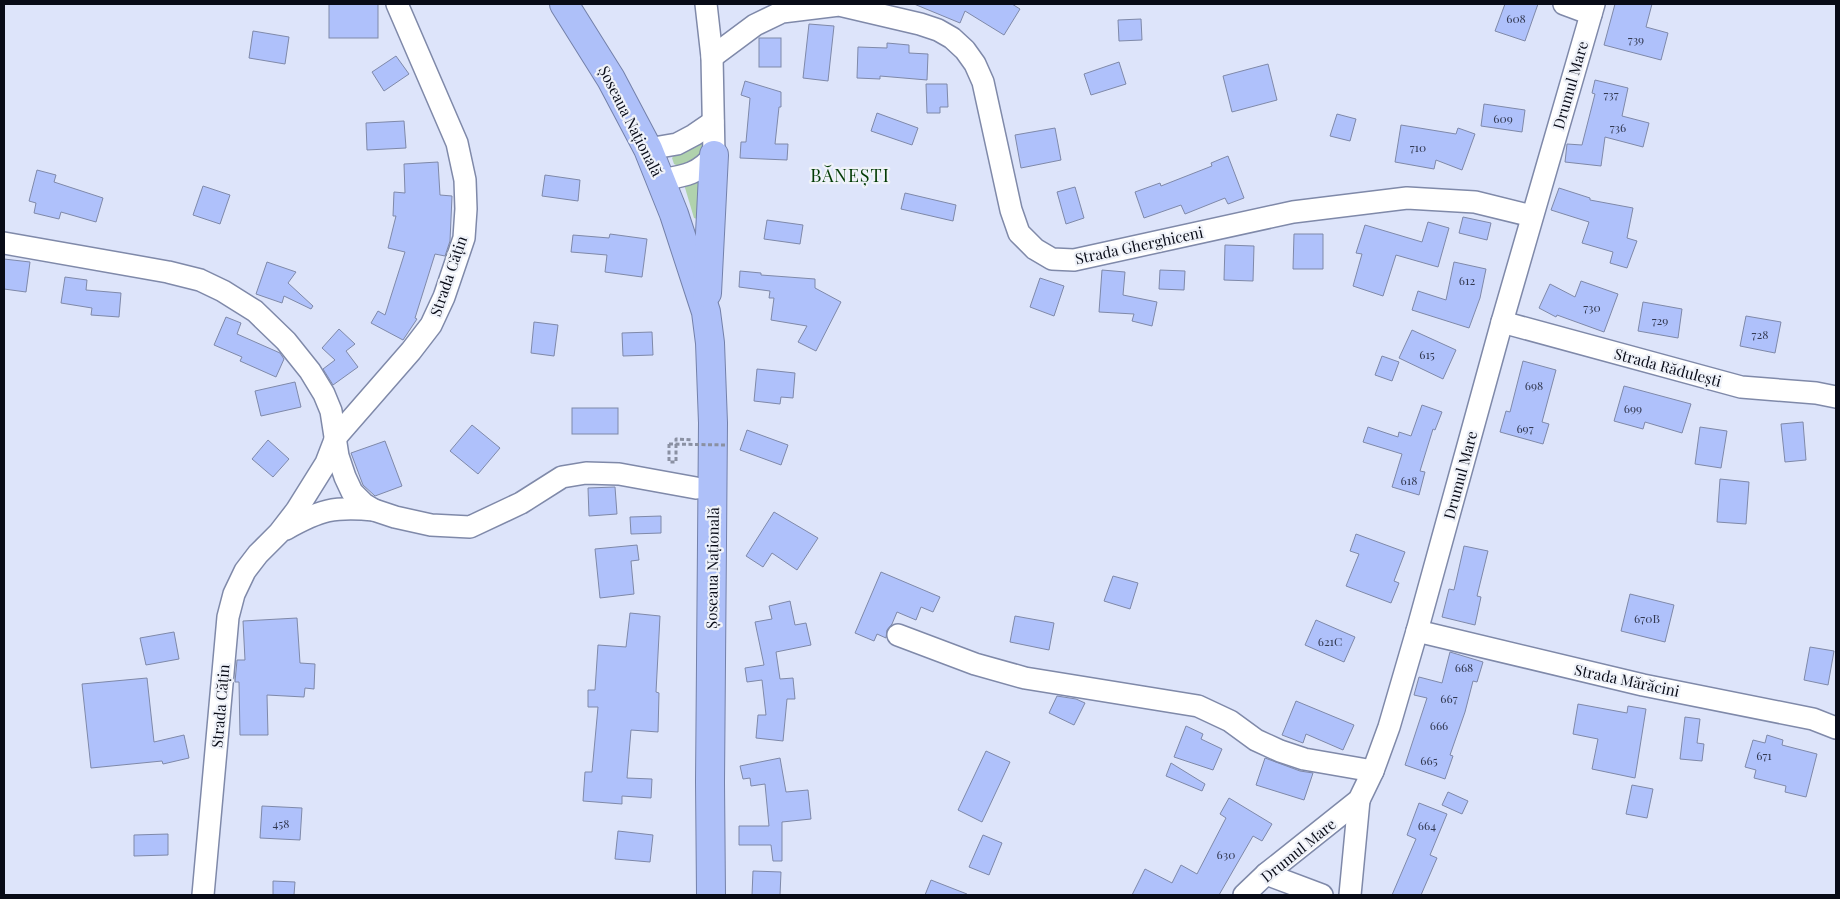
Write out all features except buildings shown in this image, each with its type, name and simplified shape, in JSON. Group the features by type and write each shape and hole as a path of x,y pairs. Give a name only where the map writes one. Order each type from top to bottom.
{"highway":[{"name":"Șoseaua Națională","path":"564,4 611,79 648,149 684,244 706,312 712,373 713,423 711,895"},
{"path":"706,312 714,155"},
{"name":"Șoseaua Națională","path":"684,244 693,344 696,440 692,782 693,895"}],"street":[{"name":"Strada Cățin","path":"203,895 228,617 234,594 245,571 258,554 279,533 304,499 326,463 336,437 411,351 431,325 444,297 464,238 465,180 457,143 397,4"},
{"path":"661,180 689,174 706,165 714,155 712,57 706,4"},
{"path":"1564,4 1593,9"},
{"name":"Strada Gherghiceni","path":"712,57 755,25 782,12 840,5 920,24 952,38 965,50 984,82 1012,210 1020,233 1035,249 1052,259 1074,260 1293,212 1407,198 1475,202 1532,216"},
{"name":"Drumul Mare","path":"1244,895 1266,874 1359,800 1373,771 1389,727 1417,631 1502,322 1593,9"},
{"path":"648,149 676,144 713,122"},
{"name":"Strada Cățin","path":"4,243 168,272 200,280 223,291 255,311 286,341 310,371 324,394 331,411 338,456 352,492 364,504 374,510 431,525 470,527 521,503 562,477 586,473 619,474 696,488"},
{"name":"Strada Rădulești","path":"1502,322 1741,387 1816,393 1836,397"},
{"name":"Strada Cățin","path":"279,533 315,514 349,508 374,510"},
{"name":"Strada Mărăcini","path":"1417,631 1643,685 1813,719 1836,728"},
{"path":"898,635 967,661 1025,678 1198,706 1230,721 1256,740 1280,751 1304,759 1373,771"},
{"path":"1350,895 1359,800"},
{"path":"1266,874 1322,895"}],"path":[{"path":"696,440 676,439 676,462 669,462 669,444 727,445"}],"green space":[{"path":"705,140 703,151 698,158 680,167 674,164 672,158 677,151"},
{"path":"706,174 700,220 694,218 683,181"}],"district":[{"name":"BĂNEȘTI","path":"850,175"}]}
